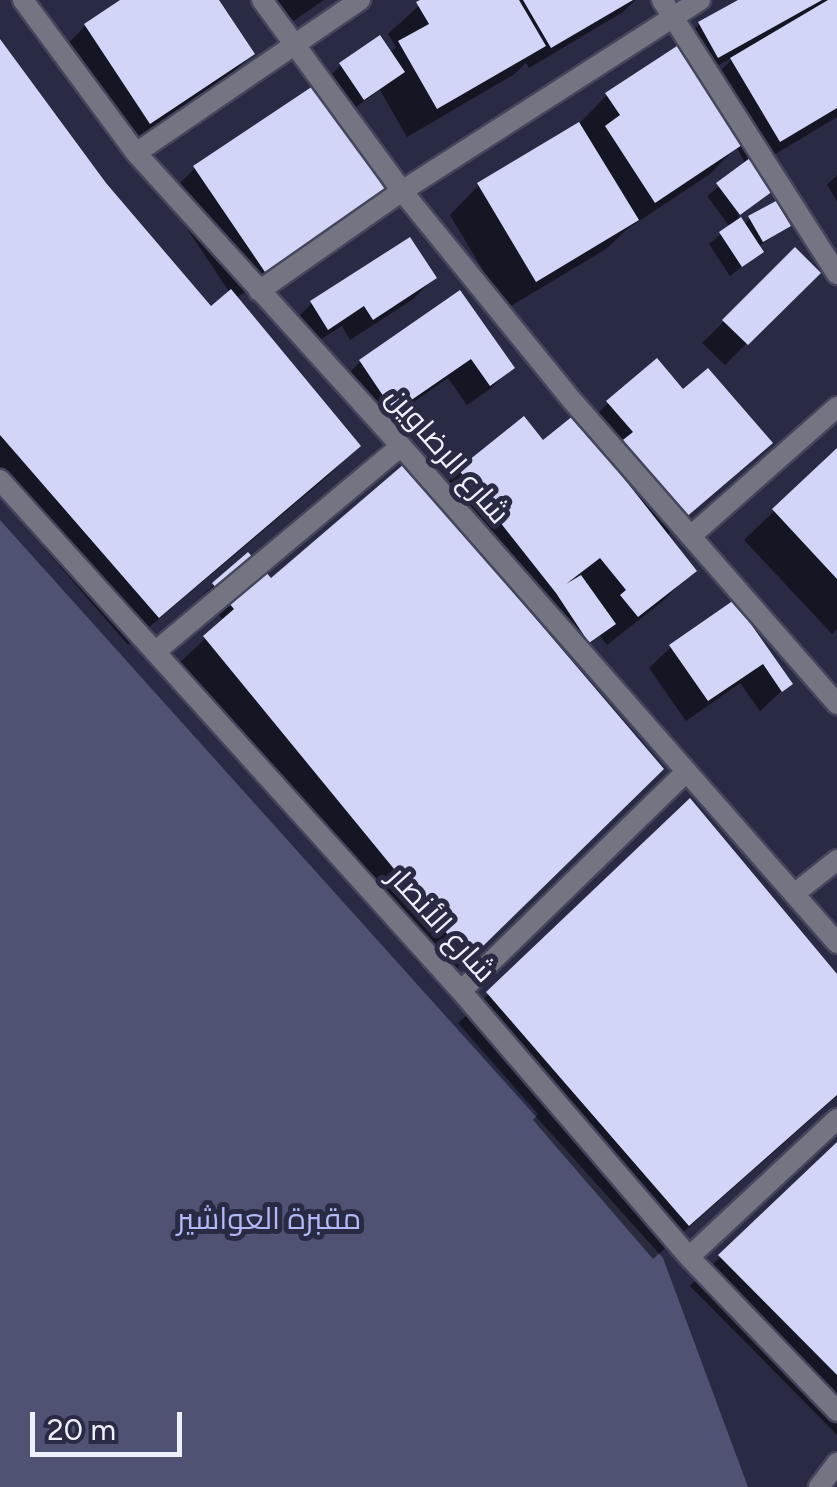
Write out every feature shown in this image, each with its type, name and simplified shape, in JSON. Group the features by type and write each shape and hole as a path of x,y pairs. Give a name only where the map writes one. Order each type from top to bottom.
{"street":[{"name":"شارع الرضاوين","path":"23,0 136,153 401,446 837,943"},
{"path":"262,0 402,191 570,398 837,704"},
{"path":"136,153 360,0"},
{"path":"259,291 667,9 700,0"},
{"path":"667,9 837,274"},
{"path":"692,535 837,407"},
{"path":"155,652 401,446"},
{"name":"شارع الأنصار","path":"0,480 461,991 689,1257 837,1411"},
{"path":"461,991 685,773"},
{"path":"794,894 837,860"},
{"path":"689,1257 837,1119"},
{"path":"819,1487 837,1463"}],"green space":[{"name":"مقبرة العواشير","path":"0,520 663,1258 748,1487 0,1487"}],"building":[{"path":"120,0 219,0 255,54 150,124 84,24"},
{"path":"519,0 546,46 437,109 398,41 429,24 416,2"},
{"path":"523,0 633,0 551,48"},
{"path":"738,0 822,0 718,58 698,22"},
{"path":"828,0 837,0 837,108 780,142 730,58"},
{"path":"380,35 405,72 364,100 339,63"},
{"path":"0,39 106,183 211,306 231,289 361,446 159,618 0,435"},
{"path":"677,46 742,145 655,203 605,126 620,115 605,93"},
{"path":"316,84 386,191 265,272 193,166"},
{"path":"579,122 639,220 536,282 477,183"},
{"path":"750,158 773,191 740,215 716,183"},
{"path":"776,201 791,226 763,242 748,216"},
{"path":"741,217 764,252 742,267 719,232"},
{"path":"410,237 437,278 373,320 364,306 328,330 310,301"},
{"path":"795,247 821,273 748,345 722,320"},
{"path":"460,290 515,368 490,386 471,359 394,412 359,360"},
{"path":"657,358 683,389 708,368 773,443 684,519 619,443 633,432 606,401"},
{"path":"574,415 697,571 638,617 620,595 626,590 600,558 566,584 581,575 616,624 589,643 556,593 458,469 524,416 543,440"},
{"path":"837,448 837,579 772,509"},
{"path":"404,464 664,769 482,947 449,936 203,636 234,609 212,583 248,552 271,578"},
{"path":"734,600 793,684 782,692 763,664 708,701 669,645"},
{"path":"690,798 837,974 837,1095 689,1226 486,992"},
{"path":"837,1142 837,1375 718,1255"}]}
